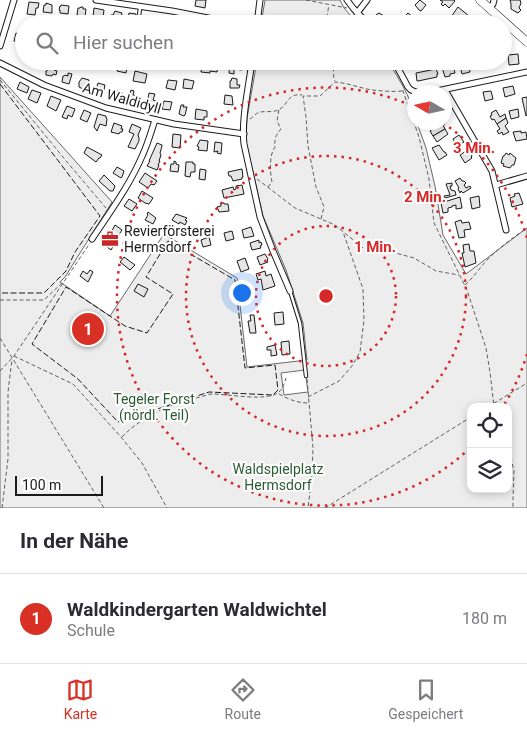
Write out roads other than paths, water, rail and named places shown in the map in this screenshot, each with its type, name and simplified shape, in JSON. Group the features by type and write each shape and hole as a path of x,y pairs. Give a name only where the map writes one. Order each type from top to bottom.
{"main road":[{"path":"480,0 496,15"},
{"path":"512,29 527,42"}],"street":[{"path":"0,46 14,0"},
{"path":"96,0 190,15"},
{"path":"258,15 260,0"},
{"path":"347,0 357,13 367,0"},
{"path":"489,9 494,0"},
{"name":"Am Waldidyll","path":"0,63 44,85 106,108 155,120 244,134"},
{"path":"251,70 244,144 262,222 290,291"},
{"path":"399,70 407,85"},
{"path":"452,88 527,72"},
{"path":"452,102 492,170 506,230"},
{"path":"92,239 124,191 144,154 155,120"},
{"path":"496,185 527,176"}],"lane":[{"path":"139,15 140,6"},
{"path":"290,291 300,323 306,376"}],"place":[{"name":"Revierförsterei Hermsdorf","path":"110,239"},
{"name":"Waldkindergarten Waldwichtel","path":"88,329"}],"park label":[{"name":"Tegeler Forst (nördl. Teil)","path":"154,408"},
{"name":"Waldspielplatz Hermsdorf","path":"278,478"}]}
